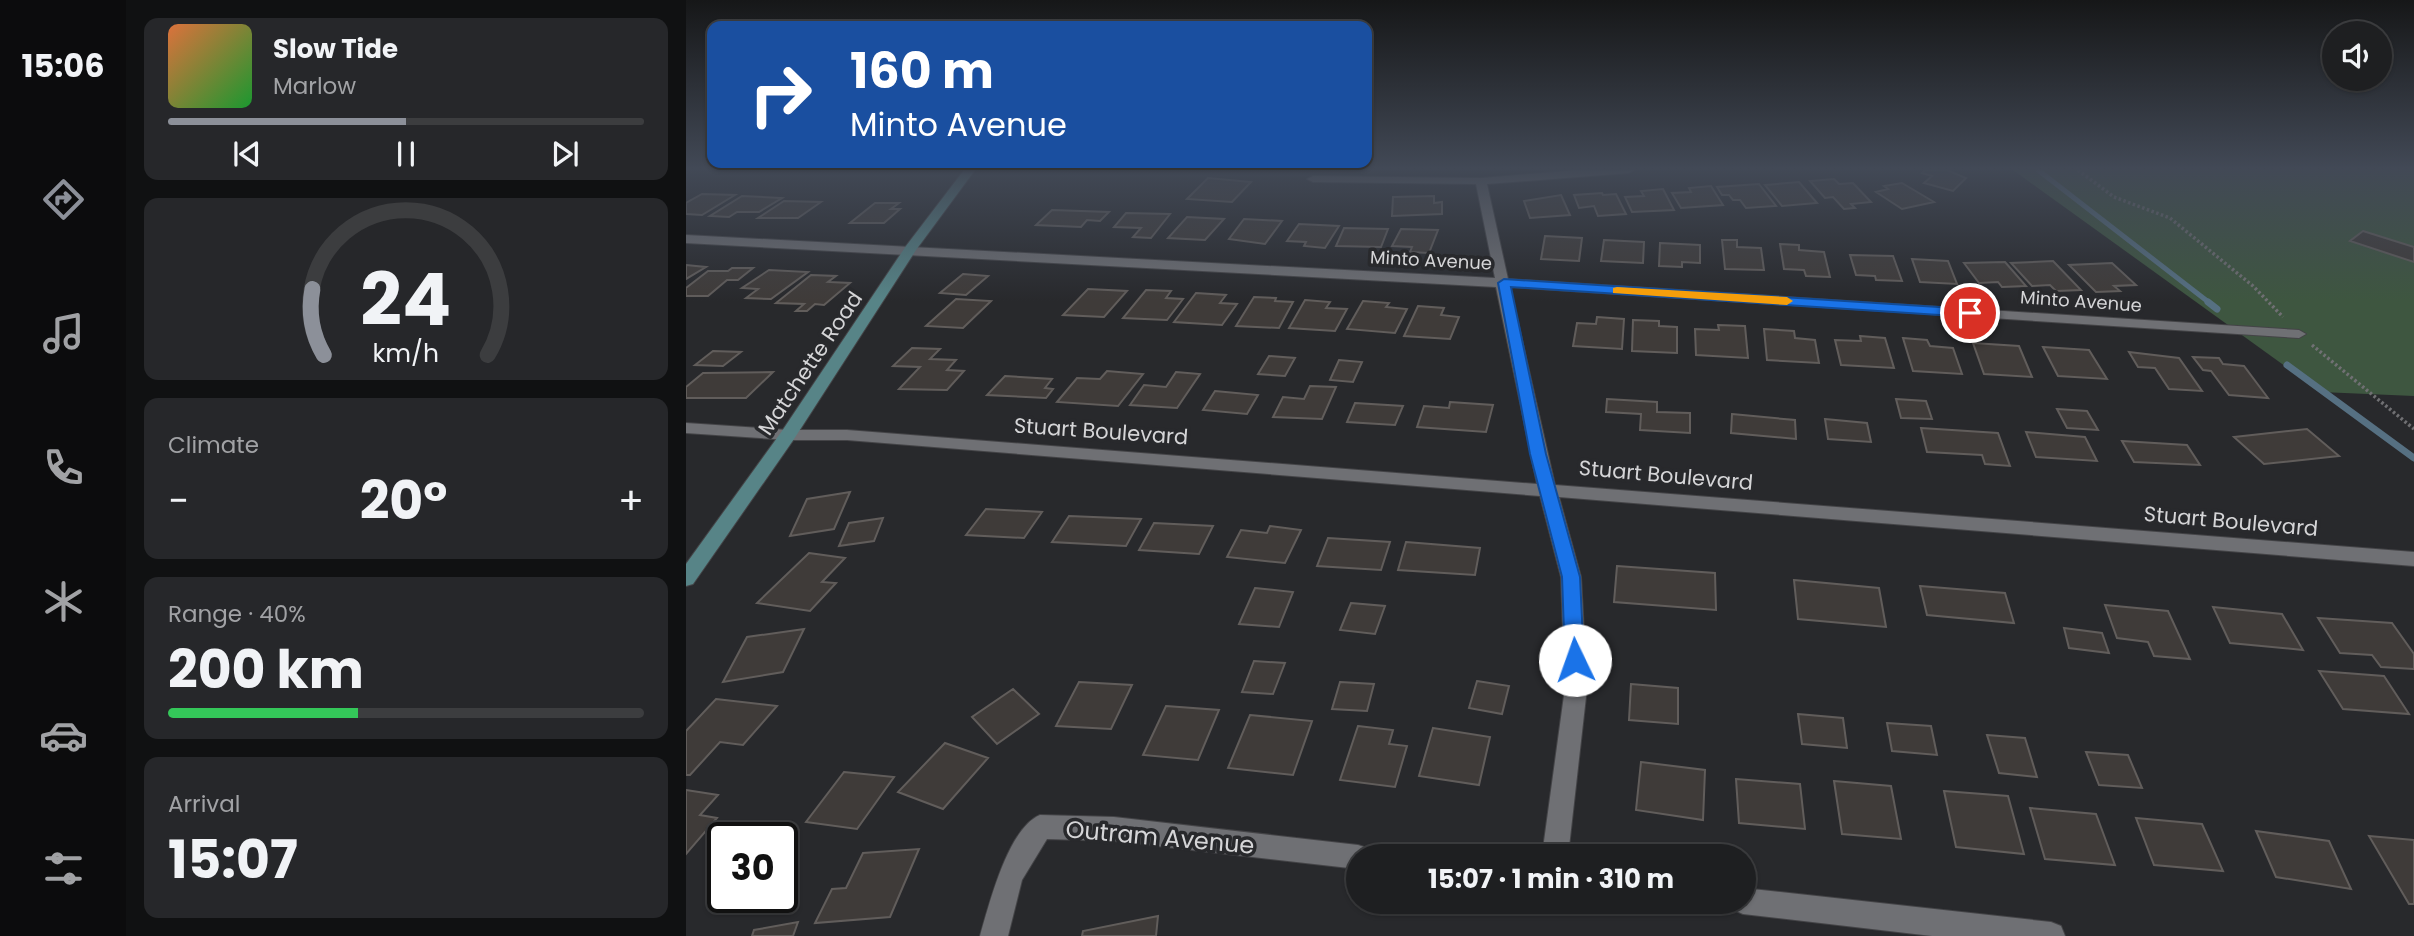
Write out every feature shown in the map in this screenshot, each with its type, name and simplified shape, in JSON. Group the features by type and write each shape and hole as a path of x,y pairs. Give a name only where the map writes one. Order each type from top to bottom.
{"street":[{"name":"Matchette Road","path":"686,579 788,435 911,249 937,214"},
{"path":"1488,214 1538,454 1571,577 1576,688 1556,844"},
{"name":"Minto Avenue","path":"686,239 1504,283 2299,334"},
{"name":"Stuart Boulevard","path":"686,428 788,435 847,435 1547,488 2414,559"},
{"name":"Outram Avenue","path":"994,936 1010,875 1040,827 1114,829 1346,856"},
{"path":"1756,902 2051,936"}],"path":[{"path":"2158,214 2170,218 2253,286 2299,334 2414,429"}],"green space":[{"path":"2074,214 2414,214 2414,396 2321,392"}],"building":[{"path":"714,214 734,214 729,217 710,216"},
{"path":"765,214 804,214 798,218 758,218"},
{"path":"862,214 895,214 884,223 850,223"},
{"path":"1048,214 1107,214 1100,221 1087,220 1081,227 1036,225"},
{"path":"1125,214 1170,214 1151,238 1133,237 1141,228 1114,227"},
{"path":"1392,214 1442,214 1442,214 1392,216"},
{"path":"1528,214 1570,215 1530,218"},
{"path":"1597,214 1626,214 1598,216"},
{"path":"1187,217 1224,219 1205,240 1168,238"},
{"path":"1244,219 1282,221 1265,244 1229,239"},
{"path":"1299,224 1339,226 1325,248 1304,246 1306,242 1287,241"},
{"path":"1344,228 1388,229 1381,247 1336,246"},
{"path":"1401,229 1438,230 1429,253 1410,252 1412,247 1392,246"},
{"path":"2363,231 2414,247 2414,262 2350,241"},
{"path":"1545,236 1582,238 1579,261 1541,259"},
{"path":"1604,240 1644,242 1643,263 1601,261"},
{"path":"1722,240 1737,240 1737,247 1761,248 1764,270 1725,269"},
{"path":"1660,243 1700,245 1700,263 1682,262 1682,267 1659,266"},
{"path":"1780,244 1799,245 1799,250 1824,252 1830,277 1806,276 1804,270 1784,269"},
{"path":"1850,255 1893,256 1902,281 1876,280 1875,276 1856,275"},
{"path":"1912,259 1948,261 1957,284 1920,282"},
{"path":"2053,261 2081,290 2056,291 2050,285 2032,286 2011,263"},
{"path":"2005,262 2026,286 2002,287 1998,282 1979,283 1964,263"},
{"path":"2112,263 2136,285 2114,286 2120,291 2096,292 2069,265"},
{"path":"686,265 706,267 686,279"},
{"path":"732,268 753,268 738,280 727,280 708,296 686,296 686,288 708,271 728,271"},
{"path":"769,270 808,272 771,299 746,298 758,289 742,288"},
{"path":"963,274 988,276 966,295 940,293"},
{"path":"811,275 836,276 828,282 850,283 824,305 815,304 807,311 796,311 804,304 776,303"},
{"path":"1088,289 1127,291 1104,317 1063,315"},
{"path":"1146,290 1171,291 1166,298 1183,299 1167,320 1123,318"},
{"path":"1196,293 1226,295 1220,303 1237,304 1222,325 1174,322"},
{"path":"1254,297 1293,302 1279,328 1236,326"},
{"path":"956,299 991,301 963,328 926,326"},
{"path":"1305,300 1330,302 1326,308 1347,309 1335,331 1289,328"},
{"path":"1363,301 1389,303 1386,307 1407,309 1395,333 1347,329"},
{"path":"1418,306 1444,308 1441,315 1459,317 1450,339 1404,336"},
{"path":"1597,317 1624,319 1622,349 1573,346 1577,323 1596,324"},
{"path":"1633,320 1659,321 1659,326 1677,327 1677,353 1632,351"},
{"path":"1718,325 1745,326 1748,358 1696,355 1695,329 1719,330"},
{"path":"1764,329 1794,331 1795,338 1815,340 1819,363 1767,360"},
{"path":"1860,336 1885,338 1894,368 1841,365 1835,340 1861,341"},
{"path":"1903,338 1927,340 1930,346 1953,348 1962,374 1913,371"},
{"path":"1973,343 2019,346 2032,377 1984,374"},
{"path":"2043,347 2089,350 2107,379 2058,376"},
{"path":"912,348 940,349 930,359 956,360 947,370 964,371 947,390 899,389 920,367 893,366"},
{"path":"713,351 741,352 723,366 695,365"},
{"path":"2129,352 2179,358 2202,391 2169,389 2155,368 2138,367"},
{"path":"1269,356 1295,358 1285,376 1258,374"},
{"path":"2193,357 2219,358 2223,364 2244,366 2268,398 2229,395 2211,371 2203,370"},
{"path":"1339,360 1362,362 1353,382 1330,380"},
{"path":"1107,371 1143,374 1118,406 1057,402 1077,378 1100,379"},
{"path":"773,372 746,398 686,398 686,387 703,373"},
{"path":"1176,372 1200,374 1177,408 1130,405 1144,385 1166,387"},
{"path":"1005,376 1052,379 1045,388 1053,389 1046,398 987,395"},
{"path":"1310,386 1336,387 1322,419 1273,417 1283,397 1304,399"},
{"path":"1215,391 1258,395 1247,414 1203,410"},
{"path":"1607,399 1657,402 1657,412 1690,413 1690,433 1640,430 1641,414 1606,412"},
{"path":"1896,399 1926,401 1932,419 1901,418"},
{"path":"1450,402 1493,405 1486,432 1417,427 1424,406 1449,408"},
{"path":"1355,403 1403,406 1395,425 1347,422"},
{"path":"2057,409 2087,411 2098,430 2067,428"},
{"path":"1732,414 1795,420 1796,439 1731,433"},
{"path":"1825,419 1867,423 1871,442 1828,439"},
{"path":"1921,428 1998,433 2010,466 1985,464 1982,455 1927,452"},
{"path":"2307,429 2339,456 2264,464 2234,437"},
{"path":"2026,432 2085,437 2097,461 2036,457"},
{"path":"2122,441 2187,445 2200,465 2134,462"},
{"path":"850,492 834,529 790,536 807,499"},
{"path":"986,509 1042,512 1024,538 966,535"},
{"path":"1069,516 1141,519 1126,546 1052,542"},
{"path":"883,518 874,541 839,546 849,523"},
{"path":"1154,523 1213,526 1199,554 1139,550"},
{"path":"1270,526 1301,530 1285,563 1227,557 1241,530 1267,533"},
{"path":"1328,538 1390,542 1381,570 1317,566"},
{"path":"1406,542 1480,548 1475,575 1398,570"},
{"path":"809,553 845,558 822,582 836,583 810,611 757,603"},
{"path":"1617,566 1715,573 1716,610 1614,602"},
{"path":"1794,580 1879,588 1886,627 1798,619"},
{"path":"1920,586 2005,593 2014,623 1927,615"},
{"path":"1255,588 1293,592 1279,627 1239,624"},
{"path":"1351,603 1385,606 1375,634 1340,630"},
{"path":"2105,605 2168,611 2190,659 2154,656 2148,642 2117,638"},
{"path":"2213,607 2282,614 2303,650 2230,643"},
{"path":"2318,618 2392,623 2414,654 2414,669 2381,667 2372,655 2340,653"},
{"path":"2064,628 2102,633 2109,653 2069,648"},
{"path":"804,629 783,672 723,682 747,637"},
{"path":"1254,661 1285,663 1273,694 1242,692"},
{"path":"2319,671 2384,676 2409,714 2343,709"},
{"path":"1477,681 1509,686 1502,714 1469,708"},
{"path":"1079,682 1132,685 1111,729 1056,726"},
{"path":"1340,682 1374,684 1367,711 1332,709"},
{"path":"1631,684 1678,688 1678,724 1629,720"},
{"path":"1013,689 1039,714 997,744 972,717"},
{"path":"716,699 777,706 743,745 720,742 690,775 686,775 686,731"},
{"path":"1166,706 1219,710 1198,760 1143,755"},
{"path":"1798,714 1843,718 1847,748 1802,744"},
{"path":"1250,715 1312,721 1293,775 1228,768"},
{"path":"1887,723 1931,726 1937,755 1892,751"},
{"path":"1358,726 1393,730 1389,744 1407,746 1395,787 1340,780"},
{"path":"1433,728 1490,737 1479,785 1419,776"},
{"path":"1987,735 2025,738 2037,777 1999,773"},
{"path":"945,743 988,758 943,809 898,792"},
{"path":"2086,752 2128,755 2142,788 2099,785"},
{"path":"1641,762 1705,770 1703,820 1636,810"},
{"path":"844,772 894,777 857,829 806,822"},
{"path":"1736,779 1800,784 1805,829 1739,823"},
{"path":"1834,781 1891,786 1901,839 1842,834"},
{"path":"686,790 718,795 700,815 717,818 714,822 707,822 707,830 686,854"},
{"path":"1944,791 2008,796 2024,854 1956,847"},
{"path":"2030,808 2096,814 2115,865 2045,859"},
{"path":"2136,818 2202,824 2223,871 2154,865"},
{"path":"2256,831 2329,841 2351,889 2276,877"},
{"path":"2369,836 2414,840 2414,904 2409,904"},
{"path":"919,849 890,917 815,923 832,889 846,888 863,853"},
{"path":"1158,916 1156,936 1082,936 1083,931"},
{"path":"798,922 793,936 752,936 754,930"}],"waterway":[{"path":"2094,214 2211,304"},
{"path":"2208,302 2217,309"},
{"path":"2287,365 2414,458"}],"slow traffic":[{"path":"1617,290 1787,301"}],"route":[{"path":"1575,660 1571,577 1538,454 1504,283 1970,313"}]}
